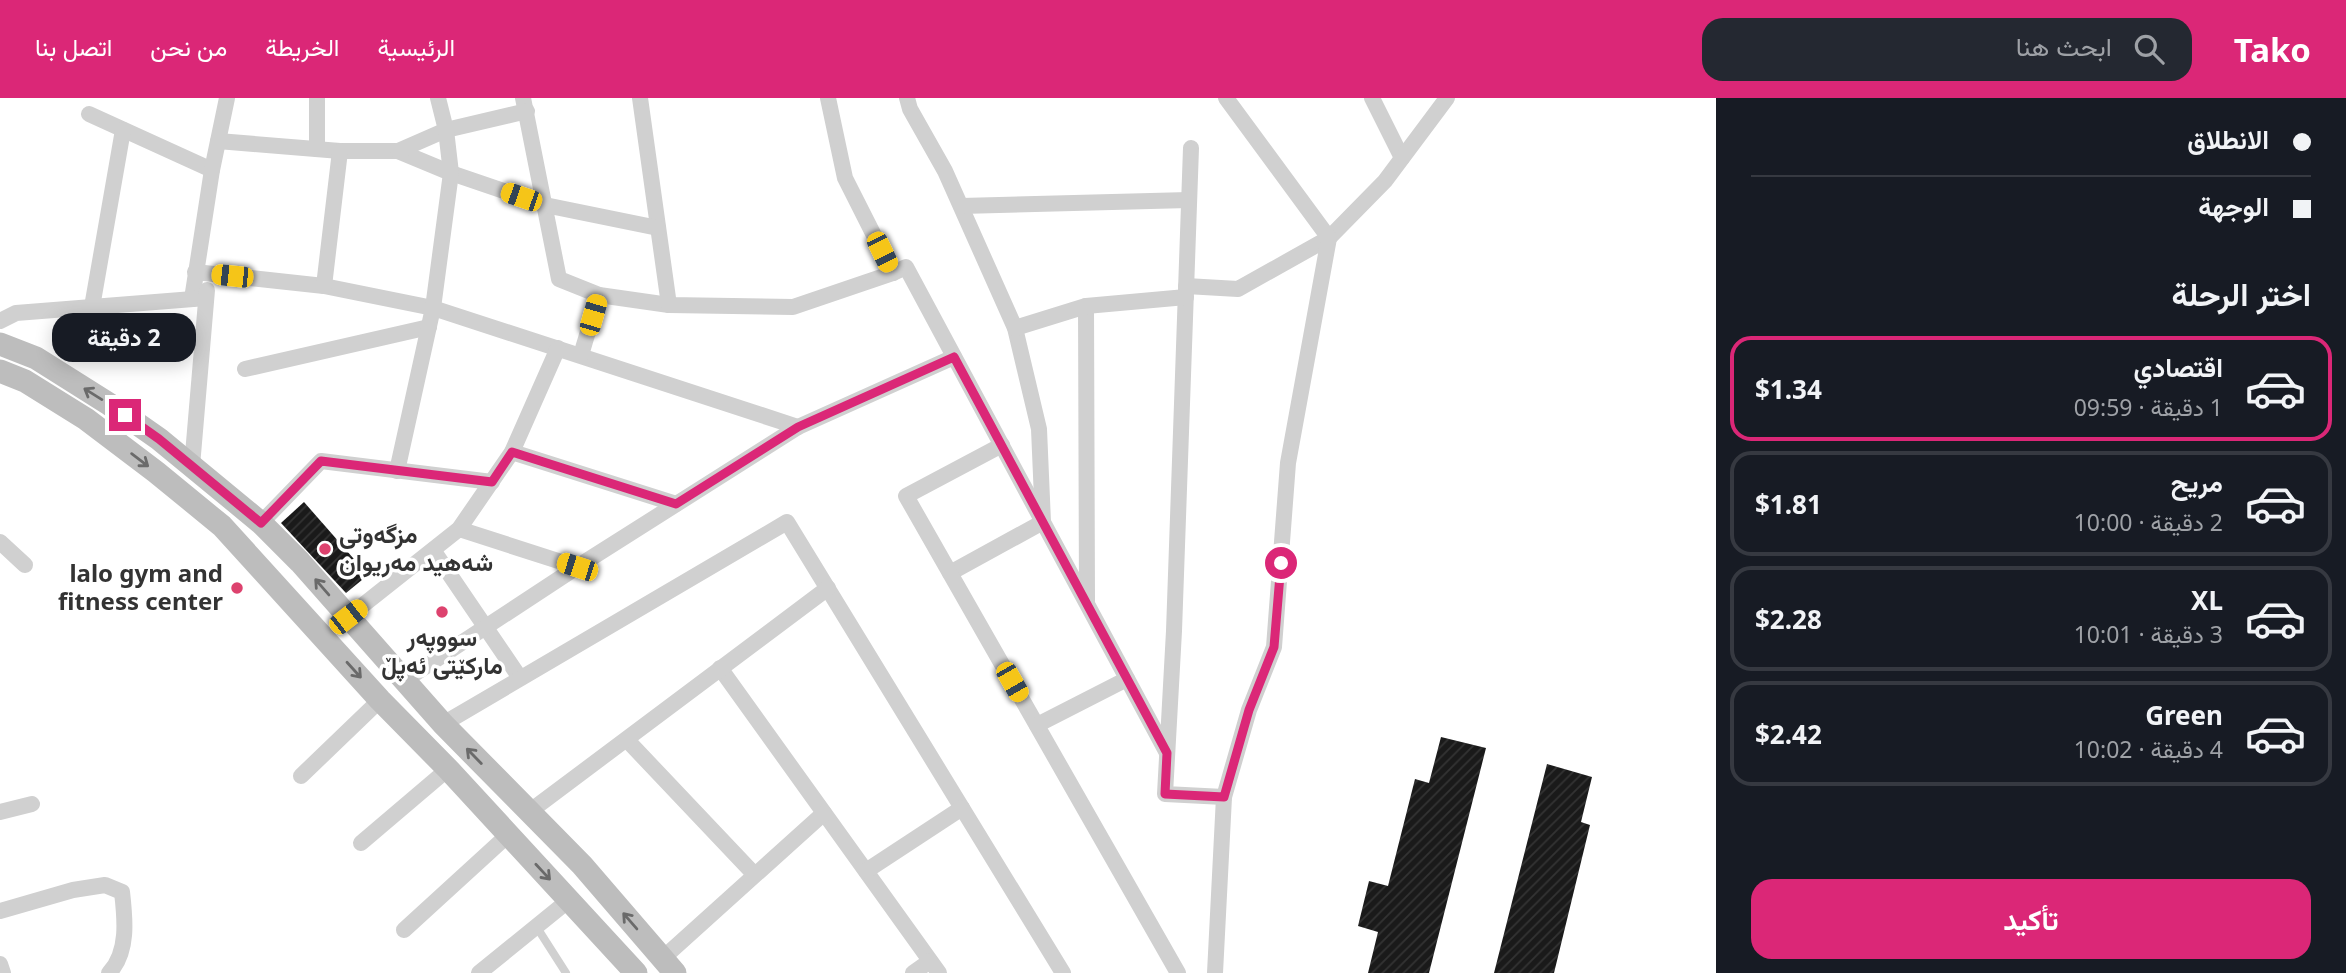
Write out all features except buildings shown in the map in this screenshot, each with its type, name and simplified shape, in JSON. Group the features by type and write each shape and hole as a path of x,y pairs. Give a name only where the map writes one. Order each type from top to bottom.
{"main road":[{"path":"0,344 36,358 108,404 159,439 261,523 300,562 443,724 582,866 669,966"},
{"path":"0,371 24,381 86,419 222,526 380,700 448,769 636,973"}],"street":[{"path":"192,466 199,298 212,170 227,98"},
{"path":"317,98 317,149"},
{"path":"397,471 433,308 451,173 446,130 438,98"},
{"path":"640,98 669,305"},
{"path":"828,98 845,178 893,273"},
{"path":"907,98 961,206 1015,328 1039,429 1042,522"},
{"path":"1215,973 1224,797 1249,710 1274,647 1288,463 1329,238 1226,98"},
{"path":"1372,98 1402,158"},
{"path":"1015,328 1086,306 1186,292 1238,289 1329,238 1385,181 1447,98"},
{"path":"398,151 446,130 525,105 559,279 598,295 669,305 793,307 906,267 1167,753"},
{"path":"89,114 212,170"},
{"path":"92,307 123,130"},
{"path":"218,141 340,151 398,151 451,173 545,205 659,228"},
{"path":"1191,148 1174,631 1165,794 1224,797"},
{"path":"324,286 340,151"},
{"path":"961,206 1189,200"},
{"path":"202,272 324,286 433,308 798,427"},
{"path":"581,355 598,295"},
{"path":"0,321 16,313 199,298"},
{"path":"1086,306 1087,604"},
{"path":"245,369 429,327"},
{"path":"348,617 459,529 512,452 558,348"},
{"path":"405,680 798,427 954,357"},
{"path":"1002,445 906,496 1178,973"},
{"path":"512,452 676,504"},
{"path":"261,523 321,461 492,482"},
{"path":"443,724 787,522 1063,973"},
{"path":"950,573 1042,522"},
{"path":"459,529 577,567"},
{"path":"0,542 25,565"},
{"path":"433,550 520,678"},
{"path":"529,812 828,588"},
{"path":"720,668 934,967 913,973"},
{"path":"1037,725 1127,678"},
{"path":"302,776 380,700"},
{"path":"627,740 754,874"},
{"path":"361,843 448,769"},
{"path":"0,812 32,804"},
{"path":"866,871 962,808"},
{"path":"669,966 754,874 824,813"},
{"path":"404,930 508,835"},
{"path":"0,911 73,890 105,885 122,892 126,927 119,957 109,973"},
{"path":"479,973 569,900"},
{"path":"0,964 2,973"}],"lane":[{"path":"536,926 566,973"}],"place":[{"name":"مزگەوتی شەھید مەریوان","path":"325,549"},
{"name":"lalo gym and fitness center","path":"237,588"},
{"name":"سووپەر مارکێتی ئەپڵ","path":"442,612"}],"route":[{"path":"125,415 159,439 261,523 321,461 492,482 512,452 676,504 798,427 954,357 1167,753 1165,794 1224,797 1249,710 1274,647 1281,563"}]}
